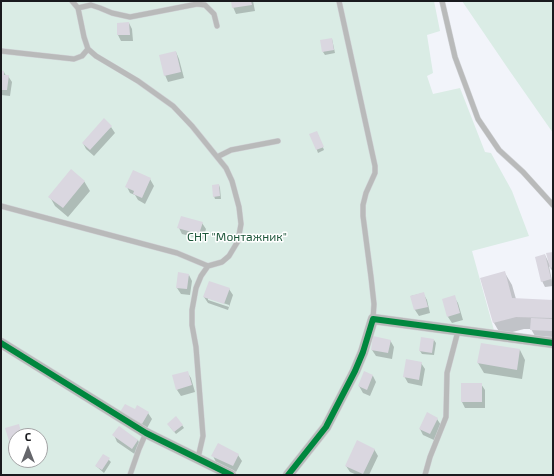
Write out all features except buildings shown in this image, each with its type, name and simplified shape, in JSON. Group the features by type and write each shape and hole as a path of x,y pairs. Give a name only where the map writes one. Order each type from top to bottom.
{"street":[{"path":"288,475 326,427 355,371 363,352 373,319 553,344"},
{"path":"1,343 146,434 231,475"}],"lane":[{"path":"1,206 177,253 208,266 222,262 229,256 238,241 241,224 239,206 232,181 226,168 192,126 173,106 138,81 96,56 88,49 78,8 72,1"},
{"path":"339,1 375,166 375,173 366,193 363,205 363,216 374,304 373,319"},
{"path":"442,1 455,57 478,119 499,150 523,172 553,205"},
{"path":"78,8 91,5 112,13 130,17 196,4 205,5 214,14 217,26"},
{"path":"1,51 74,58 82,56 88,49"},
{"path":"217,157 231,150 278,141"},
{"path":"198,458 203,436 196,347 192,325 192,310 196,288 201,276 208,266"},
{"path":"425,475 430,457 446,417 447,373 458,331"},
{"path":"130,475 139,448 146,434"}],"green space":[{"name":"СНТ \"Монтажник\"","path":"1,1 434,1 440,31 427,35 433,73 427,76 433,94 460,88 485,152 491,153 512,191 529,236 472,251 497,341 553,348 553,475 1,475"},
{"path":"462,1 553,1 553,133 509,70"}],"cycle path":[{"path":"288,475 326,427 355,371 363,352 373,319 553,343"},
{"path":"1,343 146,433 231,475"}]}
